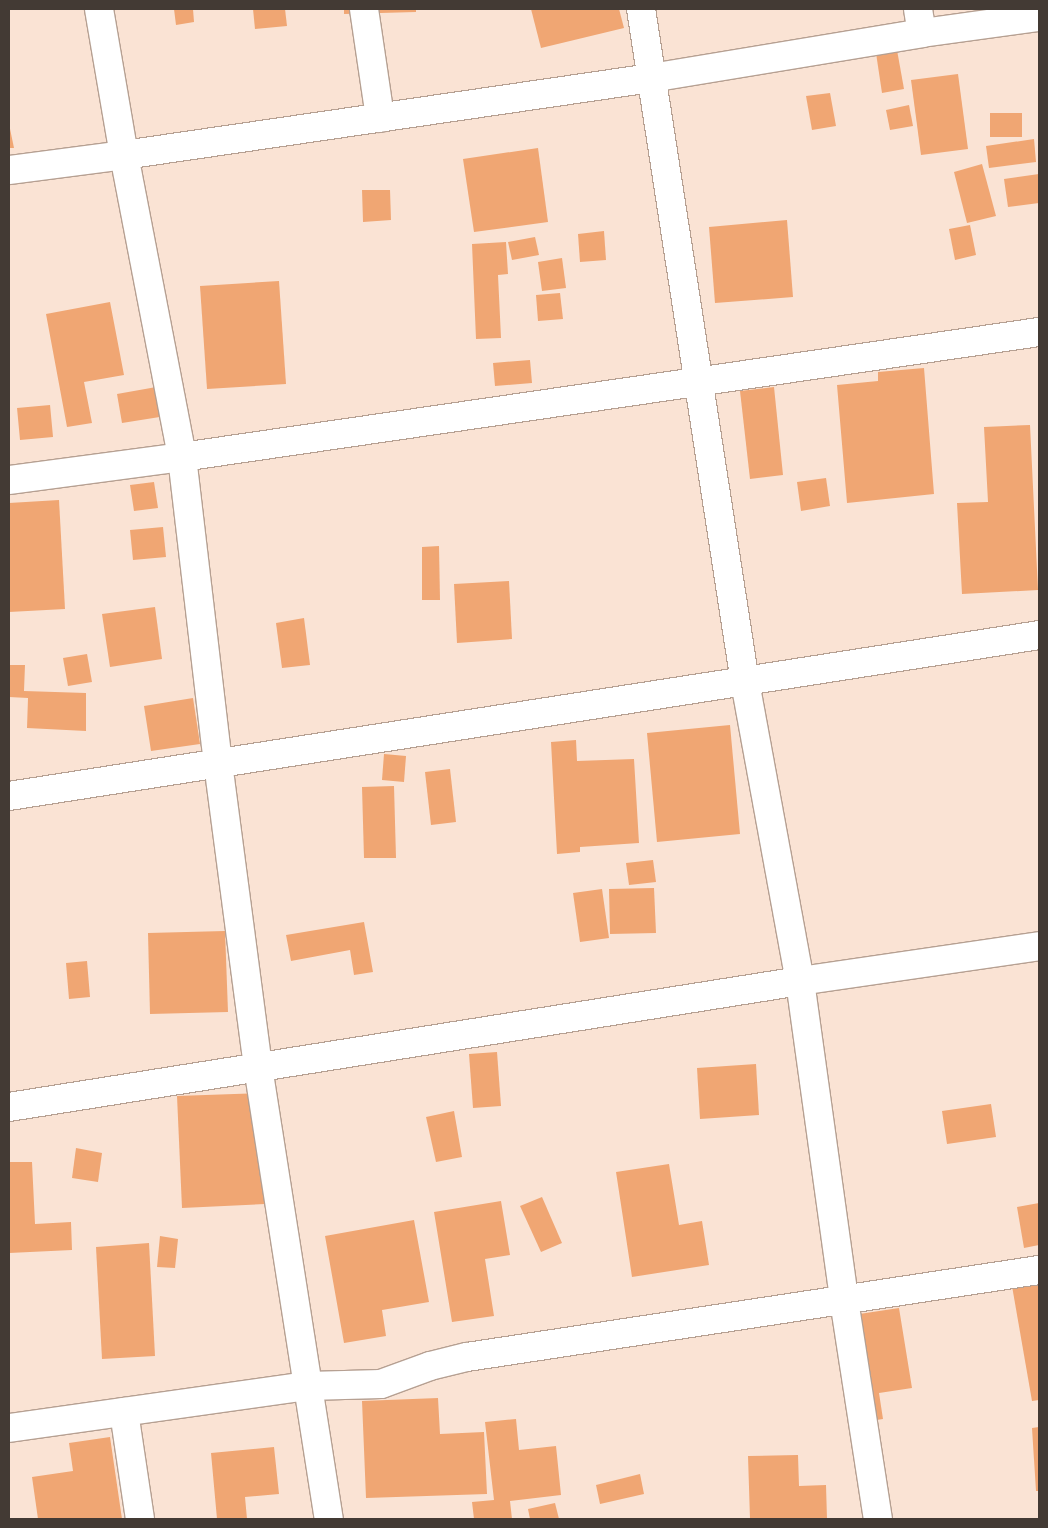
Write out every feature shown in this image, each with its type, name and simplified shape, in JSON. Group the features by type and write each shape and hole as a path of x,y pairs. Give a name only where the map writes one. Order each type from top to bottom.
{"street":[{"path":"99,9 124,155 182,457 218,763 258,1067 329,1519"},
{"path":"364,9 380,118"},
{"path":"641,9 745,682 800,981 844,1300 878,1519"},
{"path":"9,170 651,78 920,21 1039,17"},
{"path":"9,480 182,457 698,380 1039,332"},
{"path":"9,796 1039,636"},
{"path":"9,1108 800,981 1039,946"},
{"path":"9,1428 308,1386 381,1384 430,1366 467,1358 1039,1270"},
{"path":"124,1412 140,1519"}],"building":[{"path":"174,9 193,9 194,22 176,25"},
{"path":"253,9 285,9 287,26 255,29"},
{"path":"344,9 416,9 416,12 344,14"},
{"path":"531,9 619,9 624,28 541,48"},
{"path":"897,50 904,89 882,93 876,53"},
{"path":"958,74 968,149 921,155 911,80"},
{"path":"830,93 836,126 812,130 806,96"},
{"path":"909,105 913,126 890,130 886,110"},
{"path":"990,113 1022,113 1022,137 990,137"},
{"path":"9,124 14,148 9,148"},
{"path":"1034,139 1036,162 989,168 986,146"},
{"path":"538,148 548,222 474,232 463,159"},
{"path":"982,164 996,216 967,223 954,172"},
{"path":"1039,174 1039,203 1008,207 1004,179"},
{"path":"362,190 390,190 391,220 363,222"},
{"path":"787,220 793,297 715,303 709,227"},
{"path":"970,225 976,255 955,260 949,229"},
{"path":"604,231 606,260 580,262 578,234"},
{"path":"535,237 539,255 512,260 508,242"},
{"path":"506,242 508,274 498,275 501,338 476,339 472,244"},
{"path":"562,258 566,288 542,291 538,262"},
{"path":"279,281 286,384 207,389 200,286"},
{"path":"560,293 563,319 538,321 536,295"},
{"path":"110,302 124,375 84,382 92,423 67,427 46,314"},
{"path":"530,360 532,383 495,386 493,363"},
{"path":"924,368 934,494 847,503 837,385 878,381 878,372"},
{"path":"162,386 166,416 122,423 117,394"},
{"path":"774,387 783,475 750,479 740,391"},
{"path":"50,405 53,437 20,440 17,408"},
{"path":"1030,425 1038,590 962,594 957,503 988,502 984,427"},
{"path":"826,478 830,506 801,511 797,482"},
{"path":"154,482 158,508 134,511 130,485"},
{"path":"59,500 65,609 9,612 9,503"},
{"path":"163,527 166,557 133,560 130,530"},
{"path":"439,546 440,600 422,600 422,547"},
{"path":"509,581 512,639 457,643 454,584"},
{"path":"155,607 162,659 110,667 102,614"},
{"path":"304,618 310,665 282,668 276,623"},
{"path":"87,654 92,682 68,686 63,658"},
{"path":"9,665 25,665 24,691 86,693 86,731 27,728 28,698 9,697"},
{"path":"193,698 200,744 151,751 144,706"},
{"path":"730,725 740,834 657,842 647,733"},
{"path":"576,740 577,761 634,759 639,843 580,847 580,852 557,854 551,742"},
{"path":"384,754 406,756 404,782 382,780"},
{"path":"450,769 456,822 431,825 425,772"},
{"path":"394,786 396,858 364,858 362,787"},
{"path":"653,860 656,882 629,885 626,863"},
{"path":"654,888 656,933 610,934 609,889"},
{"path":"602,889 609,938 580,942 573,893"},
{"path":"364,922 373,972 354,975 350,950 291,961 286,935"},
{"path":"225,931 228,1012 150,1014 148,933"},
{"path":"87,961 90,997 69,999 66,963"},
{"path":"497,1052 501,1106 473,1108 469,1054"},
{"path":"756,1064 759,1115 700,1119 697,1068"},
{"path":"260,1093 265,1204 182,1208 177,1096"},
{"path":"991,1104 996,1137 947,1144 942,1111"},
{"path":"454,1111 462,1157 436,1162 426,1117"},
{"path":"76,1148 102,1153 98,1182 72,1178"},
{"path":"9,1162 32,1162 35,1224 71,1222 72,1250 9,1253"},
{"path":"669,1164 679,1225 702,1221 709,1265 632,1277 616,1172"},
{"path":"542,1197 562,1243 541,1252 520,1206"},
{"path":"501,1201 510,1255 485,1259 494,1316 452,1322 434,1212"},
{"path":"1039,1203 1039,1245 1024,1248 1017,1207"},
{"path":"414,1220 429,1302 382,1310 386,1336 344,1343 325,1236"},
{"path":"160,1236 178,1239 175,1268 157,1267"},
{"path":"149,1243 155,1356 102,1359 96,1247"},
{"path":"1039,1281 1039,1400 1032,1401 1012,1286"},
{"path":"899,1308 912,1388 879,1393 883,1419 850,1424 833,1318"},
{"path":"438,1398 440,1434 484,1432 487,1494 366,1498 362,1401"},
{"path":"516,1419 519,1450 556,1446 561,1495 510,1501 512,1519 474,1519 472,1502 494,1500 485,1422"},
{"path":"1039,1427 1039,1491 1036,1491 1032,1428"},
{"path":"110,1437 122,1519 38,1519 32,1477 73,1471 69,1443"},
{"path":"274,1447 279,1494 245,1497 247,1519 217,1519 211,1453"},
{"path":"798,1455 799,1486 826,1485 827,1519 750,1519 748,1456"},
{"path":"640,1474 644,1494 600,1504 596,1485"},
{"path":"555,1503 559,1519 530,1519 528,1509"}]}
